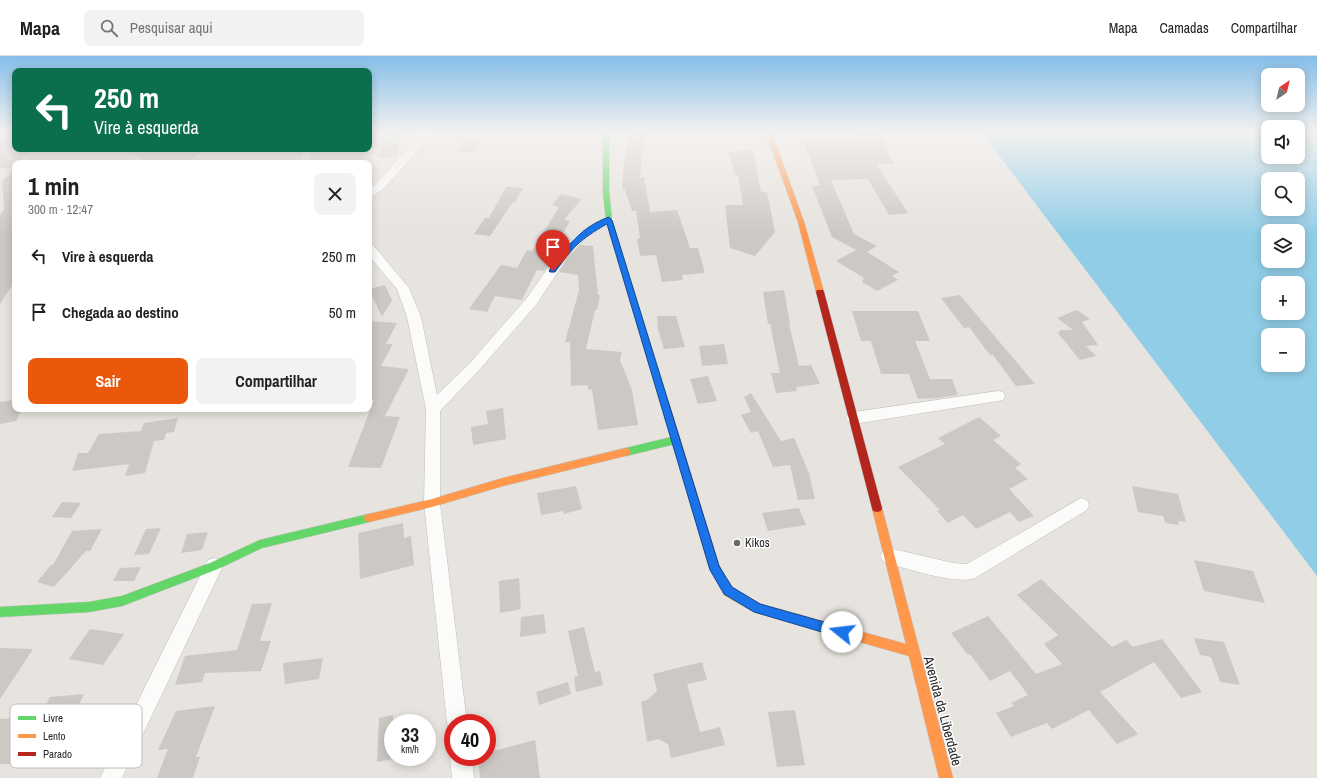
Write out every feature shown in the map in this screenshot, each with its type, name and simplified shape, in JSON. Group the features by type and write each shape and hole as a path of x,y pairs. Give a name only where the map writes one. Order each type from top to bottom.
{"street":[{"path":"372,192 382,184 397,167"},
{"path":"606,167 606,192 609,220 714,567 728,591 758,608 912,652"},
{"name":"Avenida da Liberdade","path":"781,167 801,222 854,418 912,652 946,778"},
{"path":"433,409 475,366 531,302 567,250 584,234 609,220"},
{"path":"372,252 403,288 414,316 433,409 432,503 456,714"},
{"path":"854,418 998,396"},
{"path":"0,612 89,607 122,601 214,566 260,544 432,503 516,478 676,440"},
{"path":"889,556 953,571 969,572 1081,505"},
{"path":"142,714 214,566"},
{"path":"462,766 464,778"},
{"path":"111,778 116,768"}],"water":[{"path":"1007,167 1317,167 1317,576"}],"building":[{"path":"0,167 12,167 12,168 0,168"},
{"path":"624,167 641,167 640,177 644,177 650,212 677,210 690,248 698,248 705,273 682,275 683,280 662,282 656,255 640,256 637,239 640,238 636,211 632,211 625,190 623,190 622,183"},
{"path":"732,167 756,167 761,192 767,192 775,232 755,256 730,248 725,205 743,205 738,175 735,175"},
{"path":"813,167 878,167 908,213 889,215 868,179 831,180 854,234 877,246 867,252 899,272 892,276 898,280 877,291 862,282 864,278 836,261 856,250 832,237 812,186 820,185"},
{"path":"12,173 12,286 0,304 0,216 4,209 2,181"},
{"path":"506,187 523,188 515,202 513,202 490,236 474,234 485,218 489,218"},
{"path":"561,194 582,199 564,220 570,221 557,244 564,244 544,271 537,270 522,300 495,296 487,312 469,309 501,265 517,268 527,250 532,251 559,207 552,205"},
{"path":"580,245 593,246 598,295 600,295 586,349 622,352 620,360 632,390 638,425 598,430 592,389 589,390 587,385 571,386 570,342 565,342 579,290 578,275 559,272 572,253"},
{"path":"385,285 392,300 382,317 372,295 372,288"},
{"path":"784,290 789,324 799,366 811,365 820,384 796,387 797,391 776,393 771,373 780,373 770,324 768,324 763,292"},
{"path":"960,295 1035,384 1016,386 993,355 990,355 969,327 964,328 941,298"},
{"path":"1077,310 1090,319 1082,322 1098,345 1086,346 1096,356 1080,360 1057,332 1060,333 1059,330 1073,330 1057,318"},
{"path":"852,311 918,311 930,341 915,341 930,379 952,379 958,395 918,399 909,374 881,374 871,341 861,341"},
{"path":"657,316 676,316 685,347 664,349 658,329"},
{"path":"372,321 397,323 386,344 393,344 381,366 409,369 385,416 400,417 381,468 348,467 369,412 372,412 374,400 372,400"},
{"path":"724,344 728,364 702,366 699,346"},
{"path":"708,376 717,401 698,404 690,379"},
{"path":"751,393 781,441 794,438 809,473 815,499 798,500 790,465 773,467 758,431 751,433 741,415 751,412 744,397"},
{"path":"12,400 12,412 20,412 16,421 0,424 0,402"},
{"path":"503,408 506,439 473,445 471,427 488,424 486,411"},
{"path":"979,417 1001,436 993,440 1021,464 1015,468 1028,479 1009,489 1034,516 1019,522 1010,512 976,529 963,515 948,523 937,511 940,510 898,467 945,444 938,438"},
{"path":"178,418 174,432 166,433 164,440 154,441 145,473 125,476 129,464 72,471 78,453 88,453 99,434 141,431 144,423"},
{"path":"576,486 582,509 564,514 563,511 541,515 537,493"},
{"path":"1132,486 1178,494 1186,522 1178,521 1179,525 1165,523 1163,516 1138,512"},
{"path":"62,502 81,503 71,518 52,517"},
{"path":"799,508 806,525 768,531 762,513"},
{"path":"403,523 404,538 411,536 414,565 360,579 358,533"},
{"path":"161,528 149,554 134,555 146,529"},
{"path":"102,529 90,551 86,551 54,587 37,582 51,565 53,565 72,531"},
{"path":"208,532 202,550 181,553 187,534"},
{"path":"1194,560 1253,571 1265,603 1204,591"},
{"path":"141,567 134,581 113,581 120,568"},
{"path":"519,578 521,609 500,613 499,581"},
{"path":"1041,579 1112,647 1126,640 1133,647 1162,639 1202,692 1181,698 1154,662 1100,692 1138,734 1117,744 1089,710 1052,729 1047,723 1011,737 996,713 1014,706 1011,703 1028,695 1010,671 990,681 970,654 968,655 951,633 988,616 1036,674 1062,664 1044,644 1058,635 1017,595"},
{"path":"272,603 260,641 271,641 261,671 205,673 202,682 175,685 185,656 237,650 252,604"},
{"path":"544,614 546,633 520,637 521,617"},
{"path":"584,627 595,672 600,671 603,685 576,692 574,677 578,676 568,631"},
{"path":"90,629 124,634 103,665 69,659"},
{"path":"1194,638 1224,642 1240,685 1220,682 1211,657 1200,655"},
{"path":"0,648 33,649 0,699"},
{"path":"323,658 319,679 285,684 283,663"},
{"path":"702,662 707,680 687,684 700,732 720,727 725,745 671,758 668,744 658,739 647,742 641,702 647,700 657,691 653,674"},
{"path":"568,682 571,694 539,705 536,692"},
{"path":"84,694 79,704 46,704 50,697"},
{"path":"215,706 196,757 200,757 193,778 157,778 168,749 158,750 176,711"},
{"path":"795,710 805,765 777,767 768,712"},
{"path":"384,717 384,761 377,762 379,718"},
{"path":"10,718 10,764 0,764 0,719"},
{"path":"535,740 540,778 480,778 479,766 496,766 496,751"}],"traffic: fast":[{"path":"606,167 606,192 609,220 665,403"},
{"path":"626,452 676,440"},
{"path":"0,612 89,607 122,601 214,566 260,544 369,518"}],"traffic: slow":[{"path":"781,167 801,222 820,292"},
{"path":"369,518 432,503 503,482 626,452"},
{"path":"877,508 946,778"},
{"path":"724,583 728,591 758,608 913,652"}],"traffic: jam":[{"path":"820,292 877,508"},
{"path":"665,403 714,567 724,583"}],"place":[{"name":"Kikos","path":"737,543"}],"route":[{"path":"553,271 567,250 584,234 609,220 714,567 728,591 758,608 842,632"}]}
